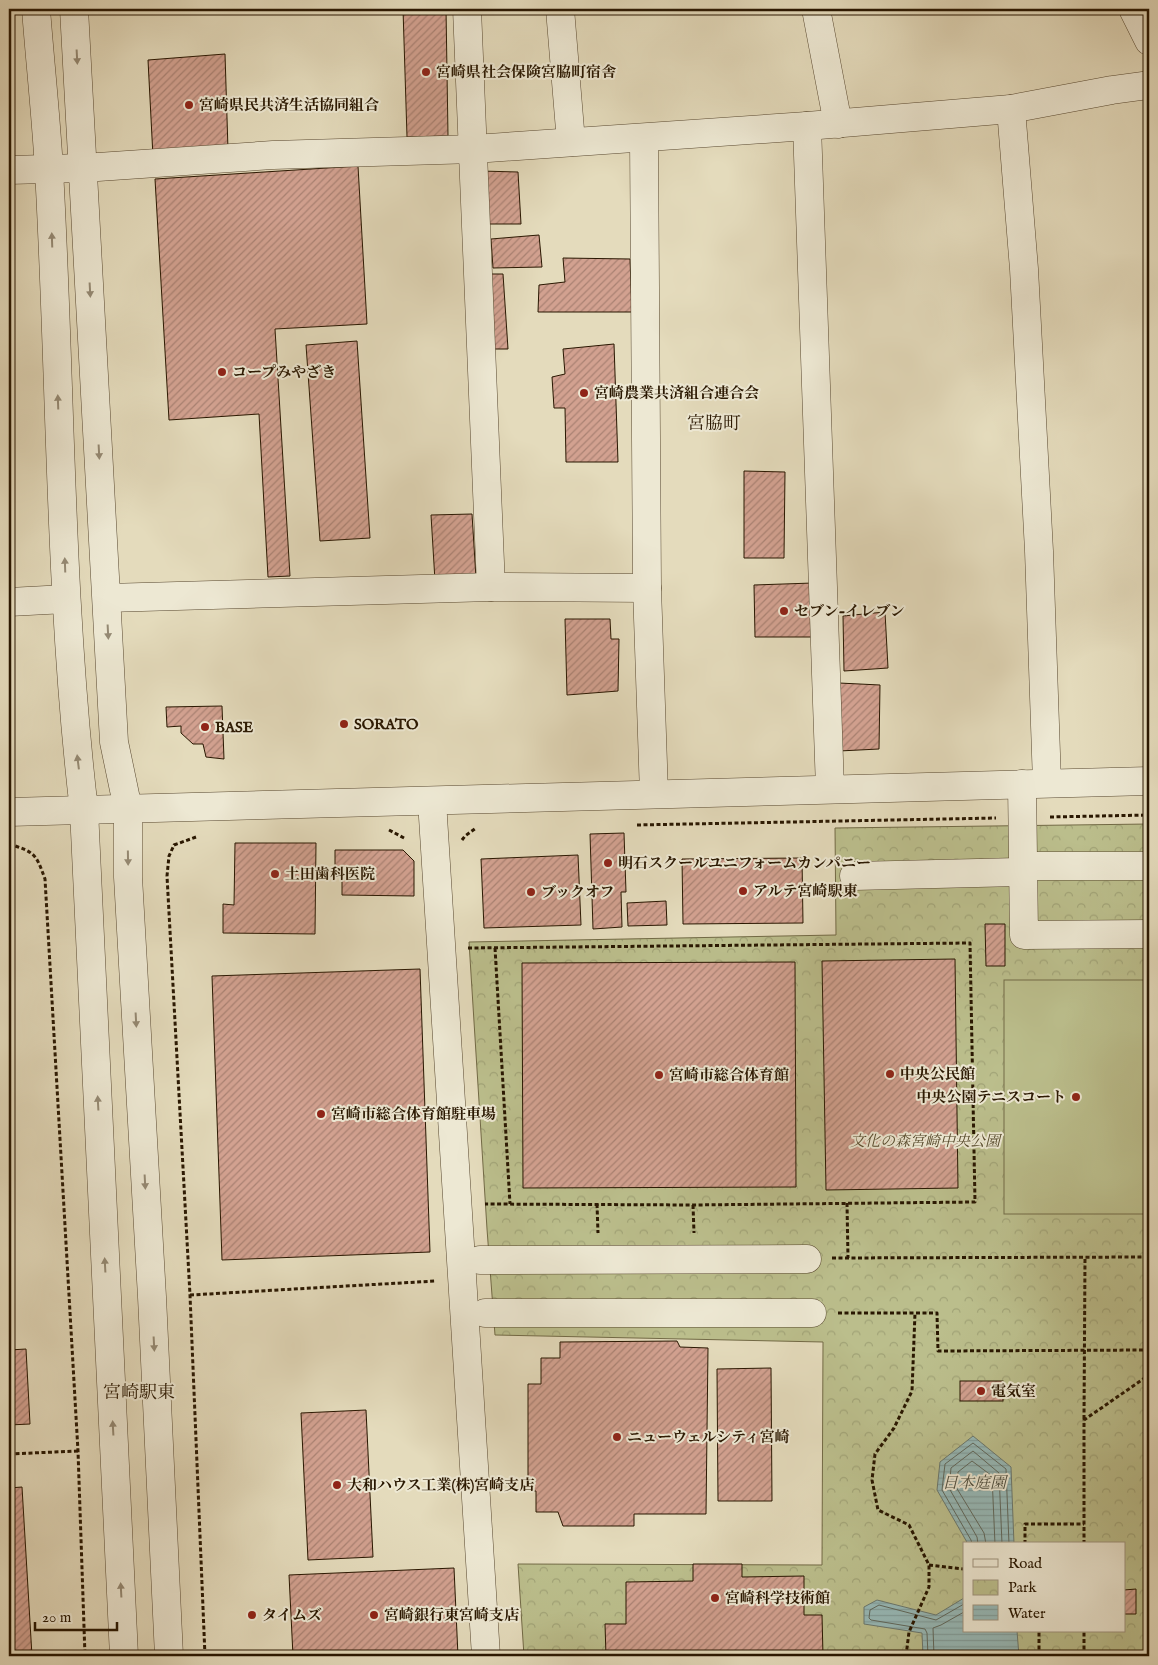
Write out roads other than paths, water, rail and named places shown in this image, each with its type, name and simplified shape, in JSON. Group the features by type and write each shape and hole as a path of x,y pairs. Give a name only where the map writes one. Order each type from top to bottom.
{"street":[{"path":"36,9 49,169 66,599 76,744 84,810 124,1656"},
{"path":"74,9 114,742 128,809 128,877 152,1297 169,1656"},
{"path":"467,9 492,587"},
{"path":"560,9 571,142"},
{"path":"816,9 838,124"},
{"path":"1133,9 1149,42"},
{"path":"9,170 84,168 272,155 474,149 838,124 1011,109 1149,85"},
{"path":"1011,109 1024,269 1036,492 1034,784 1022,818 1024,935 1149,934"},
{"path":"807,126 830,789"},
{"path":"644,138 647,588 654,794"},
{"path":"107,598 492,587 647,588"},
{"path":"9,602 66,599"},
{"path":"9,812 1149,781"},
{"path":"432,801 486,1656"},
{"path":"854,876 1149,866"},
{"path":"480,1260 807,1259"},
{"path":"485,1313 812,1313"}],"water":[{"name":"日本庭園","path":"973,1436 1011,1467 1014,1542 967,1542 937,1490 940,1462"},
{"path":"963,1599 963,1632 1017,1632 1019,1656 923,1656 922,1633 864,1624 864,1607 877,1600 936,1615"}],"place":[{"name":"宮崎県社会保険宮脇町宿舎","path":"426,72"},
{"name":"宮崎県民共済生活協同組合","path":"189,105"},
{"name":"コープみやざき","path":"222,372"},
{"name":"宮崎農業共済組合連合会","path":"584,393"},
{"name":"セブン-イレブン","path":"784,611"},
{"name":"SORATO","path":"344,724"},
{"name":"BASE","path":"205,727"},
{"name":"明石スクールユニフォームカンパニー","path":"608,863"},
{"name":"土田歯科医院","path":"275,874"},
{"name":"アルテ宮崎駅東","path":"743,891"},
{"name":"ブックオフ","path":"531,892"},
{"name":"中央公民館","path":"890,1074"},
{"name":"宮崎市総合体育館","path":"659,1075"},
{"name":"中央公園テニスコート","path":"1076,1097"},
{"name":"宮崎市総合体育館駐車場","path":"321,1114"},
{"name":"電気室","path":"981,1391"},
{"name":"ニューウェルシティ宮崎","path":"617,1437"},
{"name":"大和ハウス工業(株)宮崎支店","path":"337,1485"},
{"name":"宮崎科学技術館","path":"715,1598"},
{"name":"タイムズ","path":"252,1615"},
{"name":"宮崎銀行東宮崎支店","path":"374,1615"}],"district":[{"name":"宮脇町","path":"714,424"},
{"name":"宮崎駅東","path":"139,1393"}],"park label":[{"name":"文化の森宮崎中央公園","path":"925,1141"}]}
